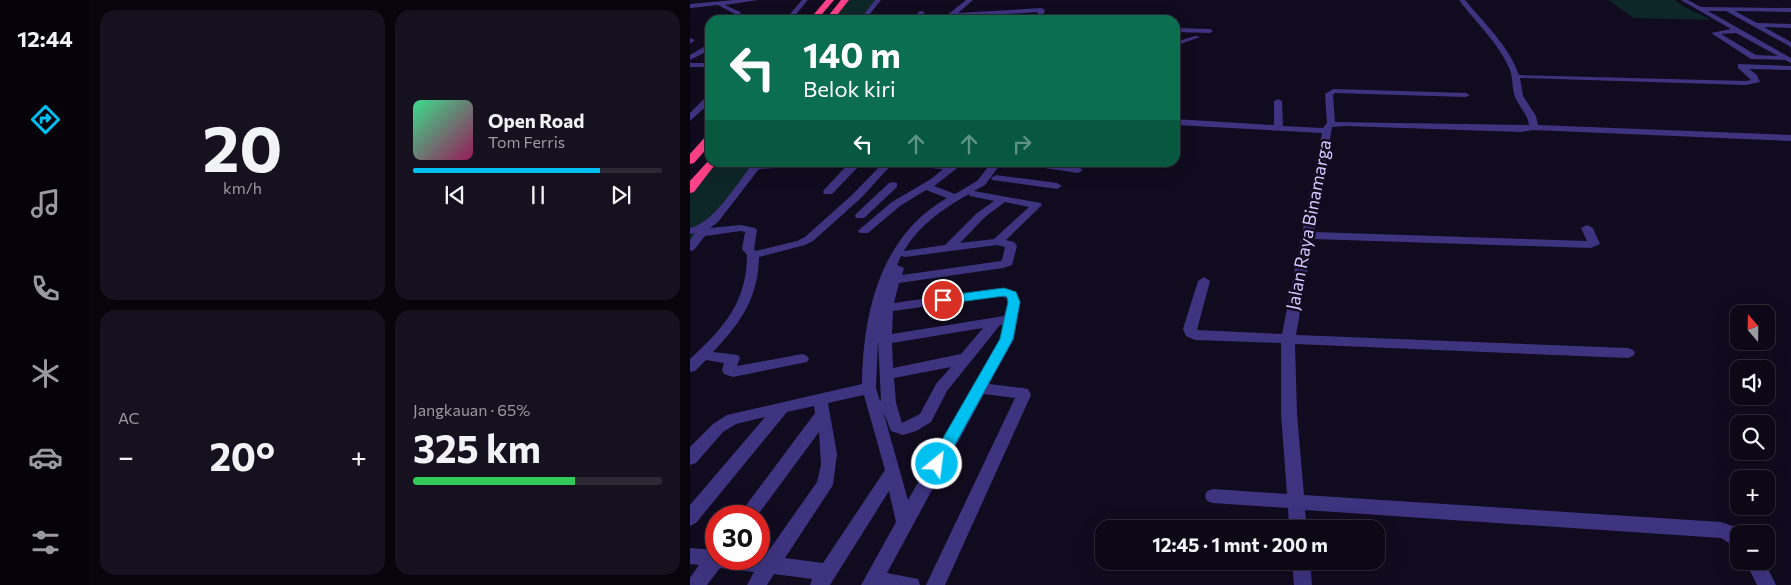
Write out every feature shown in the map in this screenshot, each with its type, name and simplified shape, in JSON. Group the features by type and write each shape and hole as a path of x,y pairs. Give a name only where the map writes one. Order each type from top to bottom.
{"highway":[{"path":"817,15 830,0"},
{"path":"833,15 845,0"},
{"path":"690,161 705,144"},
{"path":"690,189 708,167"}],"street":[{"path":"690,6 718,5 755,0"},
{"path":"792,15 806,0"},
{"path":"866,15 878,0"},
{"path":"951,15 970,0"},
{"path":"1462,0 1496,41 1511,64 1516,76 1519,97 1533,121 1533,127"},
{"path":"1684,0 1789,60"},
{"path":"1688,0 1736,31 1758,42 1789,43"},
{"path":"1710,0 1789,43"},
{"path":"1729,0 1744,10 1791,10"},
{"path":"1752,3 1761,10"},
{"path":"1772,4 1782,10"},
{"path":"718,5 738,12 739,15"},
{"path":"968,15 1024,7 1042,10 1040,15"},
{"path":"1701,9 1782,10"},
{"path":"919,15 922,12"},
{"path":"1741,18 1791,18"},
{"path":"1755,25 1791,26"},
{"path":"1180,30 1210,30"},
{"path":"1189,40 1192,30"},
{"path":"1736,31 1714,32 1754,57 1789,60"},
{"path":"1769,33 1791,33"},
{"path":"1180,43 1197,37"},
{"path":"690,63 705,51"},
{"path":"690,63 705,64"},
{"path":"1522,76 1746,83 1756,82 1754,77 1741,66 1791,68"},
{"path":"1180,122 1279,128 1329,128 1329,94 1333,91 1466,95"},
{"path":"690,118 694,109 705,101"},
{"path":"1278,101 1279,128"},
{"name":"Jalan Raya Binamarga","path":"1297,520 1289,414 1288,338 1329,128 1521,129 1533,127 1791,138"},
{"path":"690,248 699,230 719,215 756,167"},
{"path":"828,192 853,167"},
{"path":"753,255 801,243 809,239 858,196 885,167"},
{"path":"864,231 878,218 922,187 935,181 952,167"},
{"path":"904,521 893,471 869,388 874,313 893,260 906,237 954,197 980,183 994,167"},
{"path":"886,308 1004,292 1012,295 1014,298 1003,320 941,388 926,418 911,428 903,429 896,427 889,403 884,340 886,308 894,280 905,254 922,230 943,213 996,178 1004,167"},
{"path":"1058,167 1078,170"},
{"path":"996,178 1057,186"},
{"path":"860,216 888,184 922,187 954,197"},
{"path":"974,194 1034,203 1037,206 997,242"},
{"path":"948,249 981,215 1004,198"},
{"path":"843,216 878,218"},
{"path":"1307,235 1591,245 1594,244 1587,228"},
{"path":"690,367 703,355 739,309 748,293 753,255 748,249 751,230 749,229 699,230"},
{"path":"894,280 1003,264 1008,262 1010,244 997,242 905,254"},
{"path":"1204,281 1190,329 1192,334 1628,352"},
{"path":"884,340 1003,320"},
{"path":"911,585 871,582 1007,339 1003,320"},
{"path":"703,355 733,358 729,370 733,372 802,359"},
{"path":"886,374 967,358"},
{"path":"936,365 941,388"},
{"path":"690,458 724,422 732,418 782,408 821,407 869,388"},
{"path":"935,585 1024,396 1023,393 979,388"},
{"path":"874,410 889,403"},
{"path":"754,505 821,407"},
{"path":"821,407 829,474 825,484 770,565 823,579 893,471"},
{"path":"690,518 782,408"},
{"path":"1213,496 1721,530 1730,534"},
{"path":"690,556 705,557"},
{"path":"696,585 707,570"},
{"path":"756,585 766,570"},
{"path":"1302,570 1303,585"},
{"path":"1759,570 1767,585"}],"green space":[{"path":"845,0 878,0 865,15 833,15"},
{"path":"1608,0 1675,0 1711,20 1634,18"},
{"path":"709,167 756,167 690,248 690,189"}],"route":[{"path":"937,464 1007,339 1014,302 1012,295 1004,292 943,300"}]}
